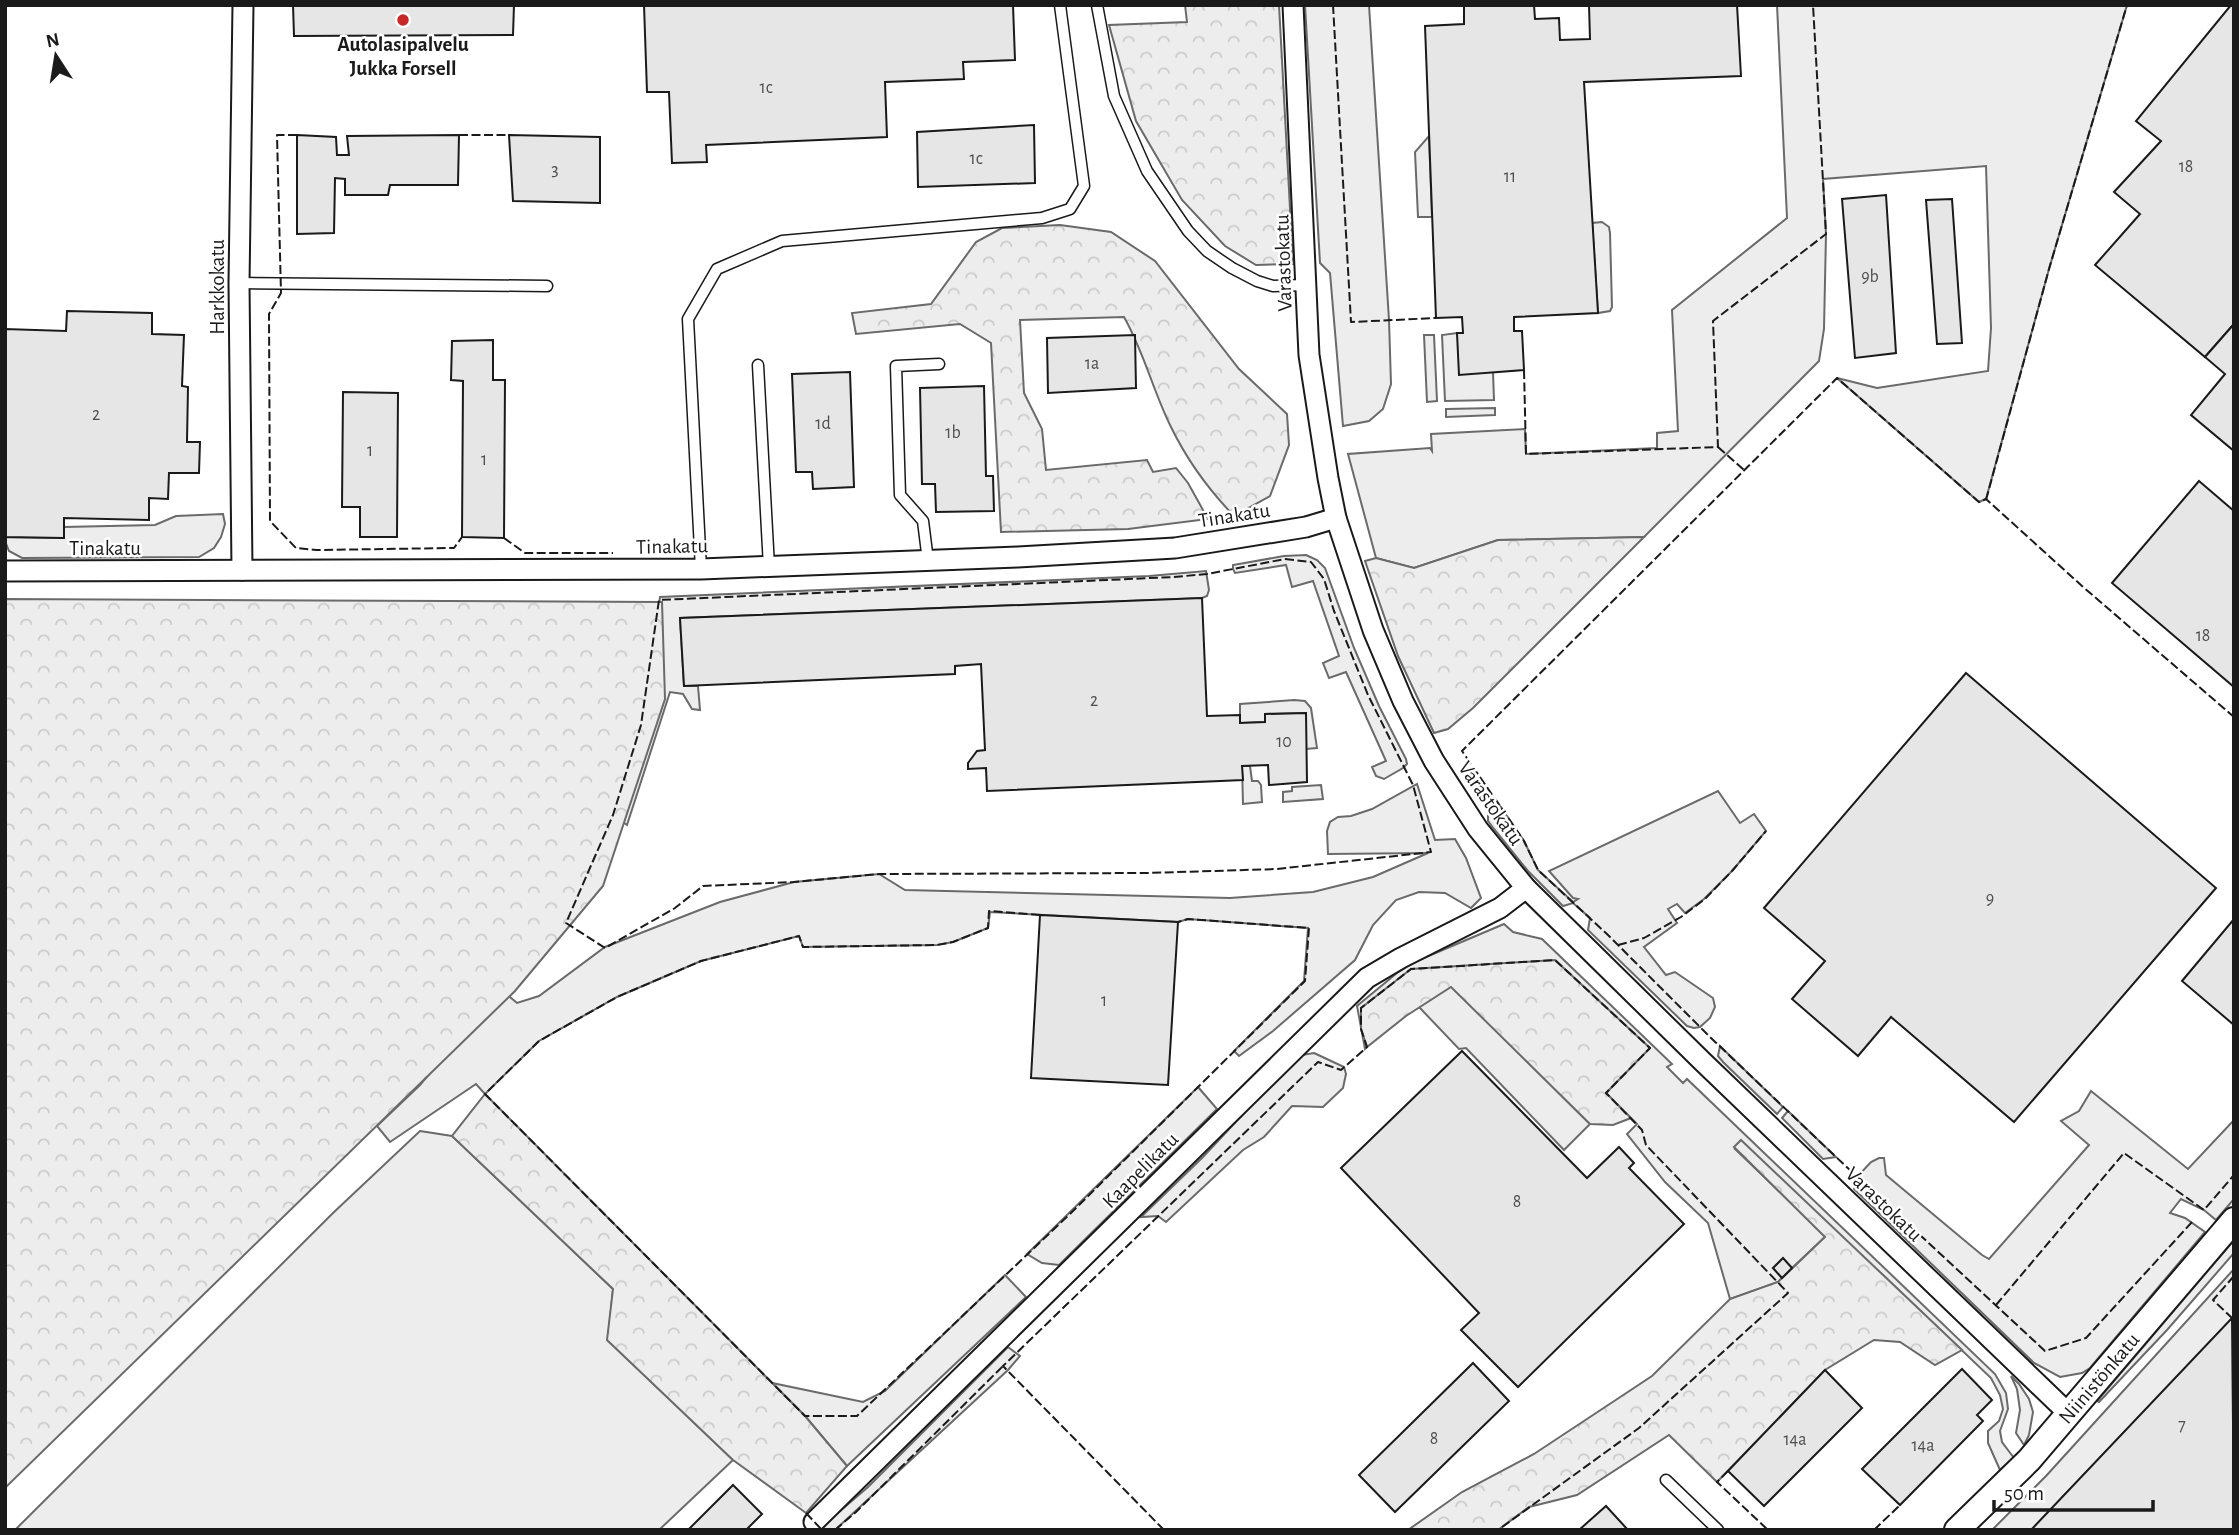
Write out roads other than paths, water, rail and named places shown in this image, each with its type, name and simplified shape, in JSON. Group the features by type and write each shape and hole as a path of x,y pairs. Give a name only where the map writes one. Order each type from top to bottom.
{"street":[{"name":"Harkkokatu","path":"242,570 239,283 243,5"},
{"name":"Varastokatu","path":"1293,5 1309,355 1321,440 1336,518 1373,630 1409,713 1434,761 1464,808 1526,888 2068,1413"},
{"name":"Tinakatu","path":"5,571 701,569 928,561 1175,548 1306,527 1336,518"},
{"name":"Kaapelikatu","path":"814,1522 1367,978 1500,908 1526,888"},
{"name":"Niinistönkatu","path":"1957,1530 2029,1460 2234,1220"}],"lane":[{"path":"701,569 688,319 717,269 782,241 1042,218 1070,209 1084,186 1060,5"},
{"path":"1097,5 1114,96 1147,171 1188,231 1207,250 1232,268 1257,281 1273,286 1307,285"},
{"path":"239,283 547,286"},
{"path":"928,561 923,521 900,495 896,366 939,364"},
{"path":"758,365 769,567"},
{"path":"1666,1480 1718,1530"}],"place":[{"name":"Autolasipalvelu Jukka Forsell","path":"403,20"}]}
